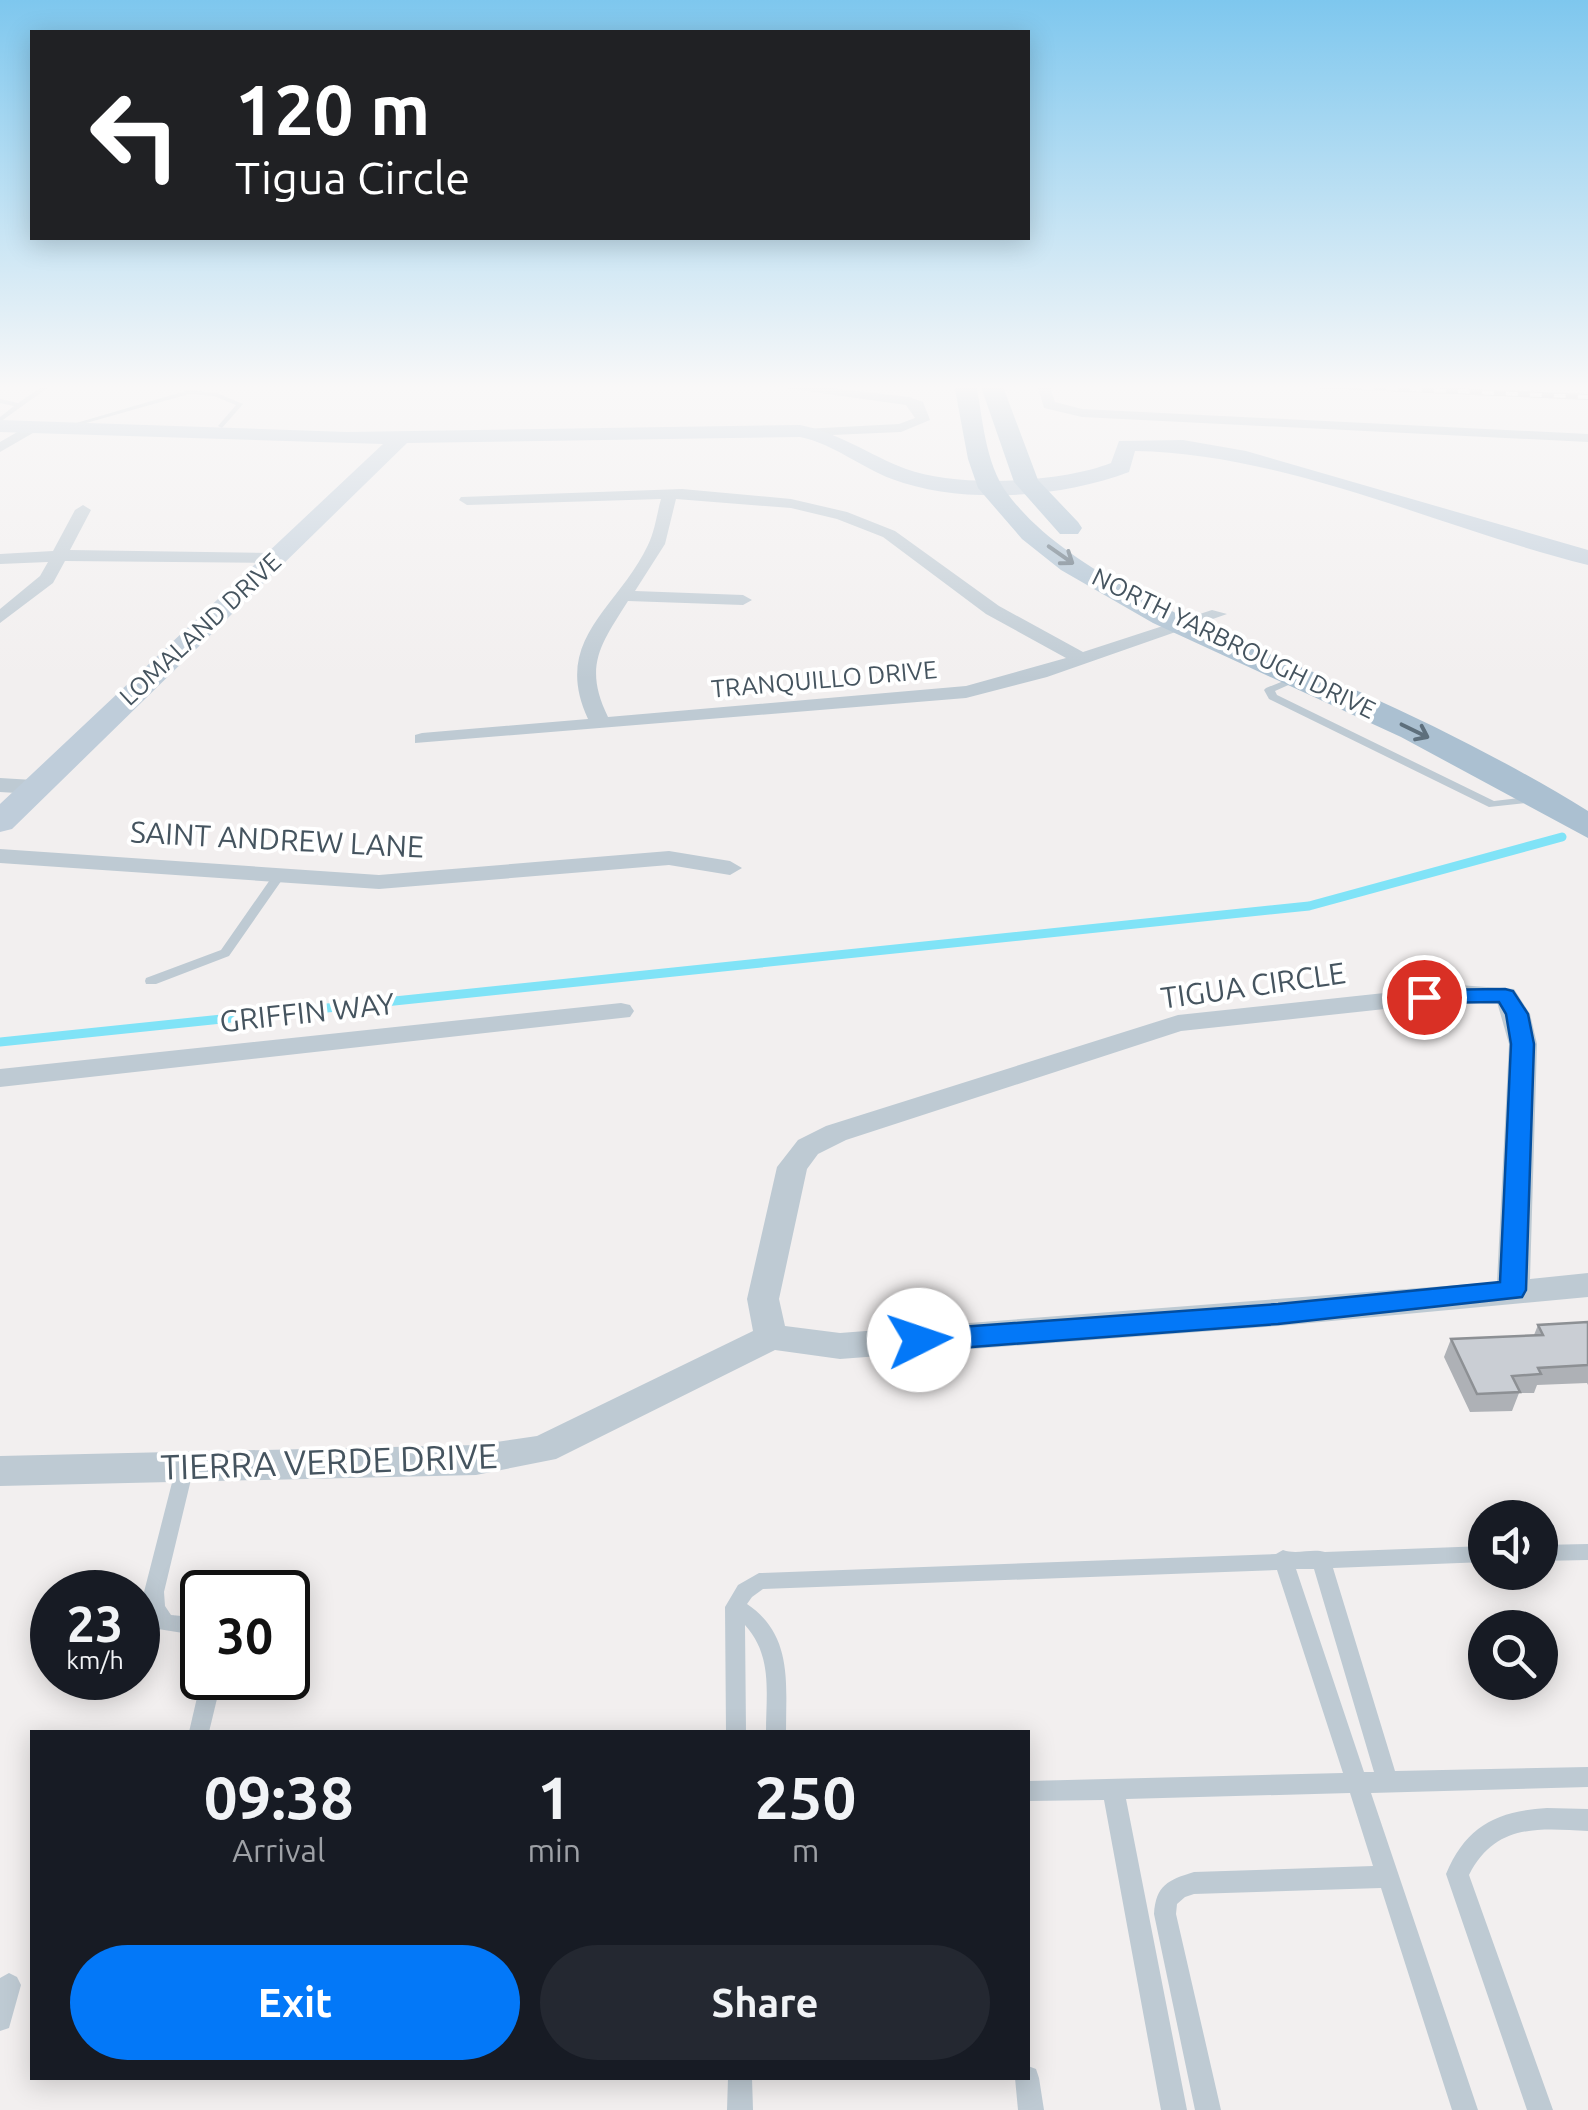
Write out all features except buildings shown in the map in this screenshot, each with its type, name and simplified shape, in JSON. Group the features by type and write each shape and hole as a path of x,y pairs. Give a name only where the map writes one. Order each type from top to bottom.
{"main road":[{"name":"NORTH YARBROUGH DRIVE","path":"1026,482 1058,520 1083,539 1218,614 1521,753"},
{"name":"NORTH YARBROUGH DRIVE","path":"989,483 1018,519 1073,564 1188,626 1541,797 1588,827"},
{"path":"1541,797 1583,786"}],"street":[{"name":"LOMALAND DRIVE","path":"0,822 32,786 355,482"},
{"path":"961,482 1009,482"},
{"path":"1332,482 1588,558"},
{"path":"467,500 669,497 801,506 869,524 911,547 997,612 1080,658"},
{"path":"600,722 588,697 587,651 657,544 669,497"},
{"path":"0,618 46,579 83,510"},
{"path":"0,559 159,553 274,558"},
{"path":"625,596 743,600"},
{"name":"TRANQUILLO DRIVE","path":"422,739 966,692 1218,614"},
{"path":"0,786 32,786"},
{"name":"SAINT ANDREW LANE","path":"0,856 379,882 669,858 730,868"},
{"name":"TIGUA CIRCLE","path":"771,1337 763,1299 792,1167 808,1148 836,1132 1178,1024 1460,993 1505,996 1517,1014 1522,1044 1513,1290"},
{"name":"GRIFFIN WAY","path":"0,1078 621,1011"},
{"path":"771,1337 840,1346 1278,1314 1588,1285"},
{"name":"TIERRA VERDE DRIVE","path":"0,1470 476,1460 543,1449 771,1337"}],"lane":[{"path":"150,981 225,953 278,877"},
{"path":"180,1625 164,1623 155,1608 154,1592 185,1467"},
{"path":"1558,1553 1588,1552"},
{"path":"736,1730 735,1607 745,1590 758,1581 1283,1558 1468,1554"},
{"path":"1283,1558 1465,2110"},
{"path":"1320,1558 1388,1781"},
{"path":"735,1607 756,1619 774,1650 776,1730"},
{"path":"199,1730 207,1700"},
{"path":"1030,1791 1588,1777"},
{"path":"1113,1789 1174,2110"},
{"path":"1540,2110 1457,1874 1467,1850 1487,1831 1512,1822 1588,1820"},
{"path":"1208,2110 1165,1914 1166,1899 1178,1888 1194,1884 1388,1877"},
{"path":"0,2019 9,1985"},
{"path":"740,2080 740,2110"},
{"path":"1026,2080 1032,2110"}],"waterway":[{"path":"0,1042 1309,906 1562,837"}],"route":[{"path":"919,1340 1278,1314 1513,1290 1522,1044 1517,1014 1505,996 1460,993 1424,997"}]}
